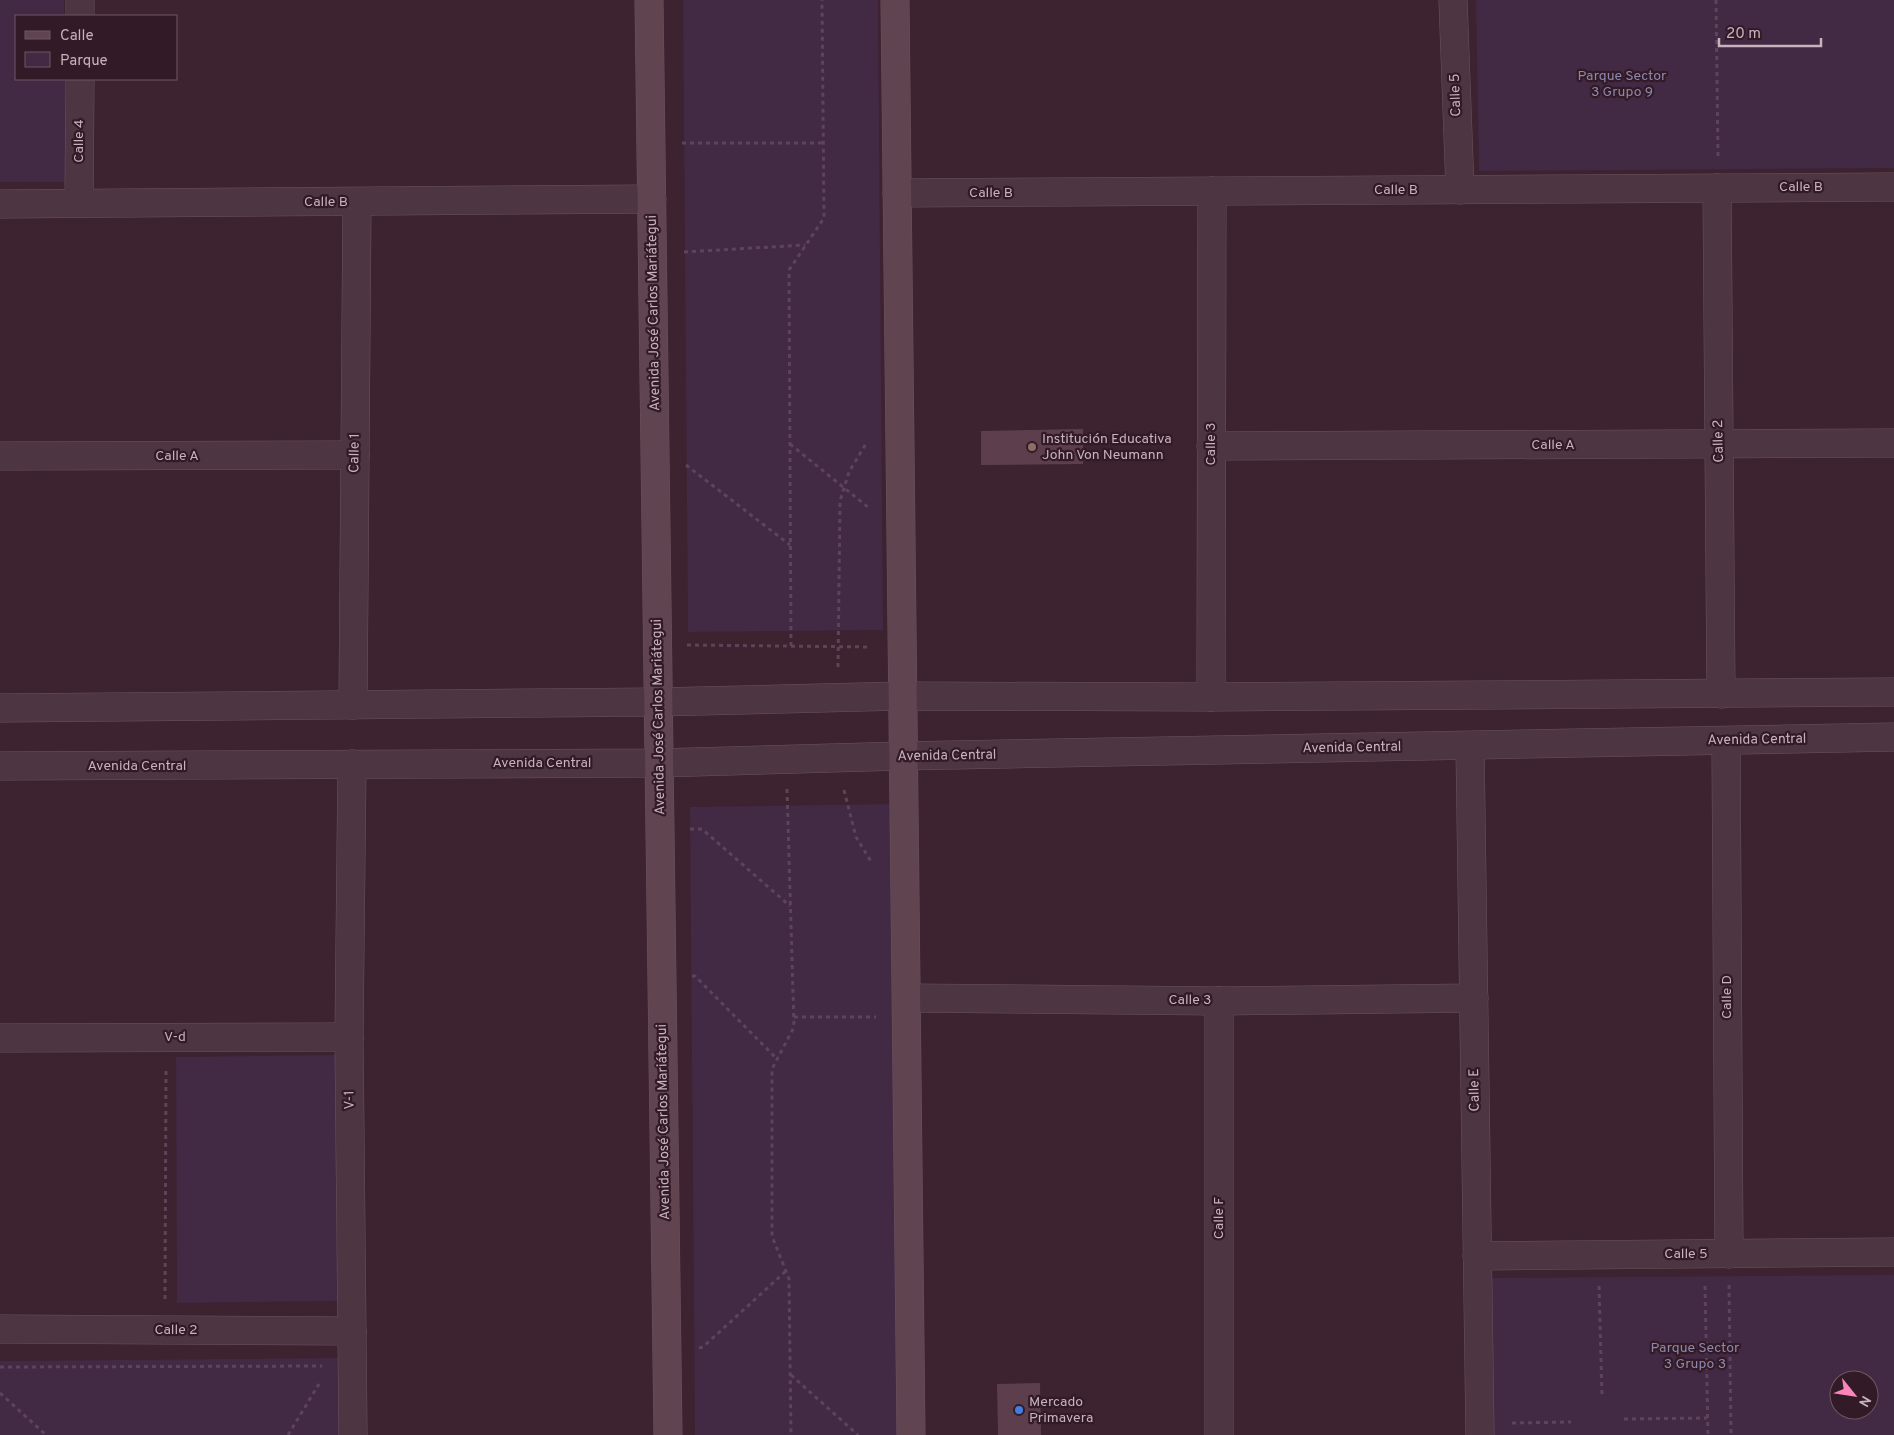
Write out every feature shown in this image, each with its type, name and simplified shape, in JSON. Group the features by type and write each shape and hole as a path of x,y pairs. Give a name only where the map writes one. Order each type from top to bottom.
{"main road":[{"name":"Avenida José Carlos Mariátegui","path":"649,0 668,1435"},
{"path":"895,0 910,1435"}],"street":[{"path":"80,0 80,15"},
{"name":"Calle 5","path":"1453,0 1460,190"},
{"name":"Calle 4","path":"79,203 80,80"},
{"name":"Calle B","path":"897,193 1894,187"},
{"name":"Calle 2","path":"1717,188 1721,694"},
{"name":"Calle 3","path":"1211,697 1212,191"},
{"name":"Calle B","path":"0,204 652,199"},
{"name":"Calle 1","path":"352,705 357,202"},
{"name":"Calle A","path":"1211,446 1894,443"},
{"name":"Calle A","path":"0,456 354,456"},
{"path":"0,708 658,702 902,696 1211,697 1894,692"},
{"name":"Avenida Central","path":"0,766 659,763 902,756 1894,737"},
{"name":"Calle D","path":"1717,1254 1726,741"},
{"name":"Calle E","path":"1470,746 1477,1256 1491,1429"},
{"name":"V-1","path":"352,764 349,1036 353,1435"},
{"name":"Calle 3","path":"907,1007 1474,998"},
{"name":"Calle F","path":"1219,1001 1219,1435"},
{"name":"V-d","path":"0,1038 349,1036"},
{"name":"Calle 5","path":"1477,1256 1894,1252"},
{"name":"Calle 2","path":"0,1329 352,1331"}],"path":[{"path":"791,646 789,270 824,218 822,0"},
{"path":"1716,0 1717,188"},
{"path":"652,143 823,143"},
{"path":"653,253 806,245"},
{"path":"655,440 791,546"},
{"path":"790,444 901,534"},
{"path":"658,645 902,648"},
{"path":"787,784 794,1027 772,1069 772,1236 789,1279 791,1435"},
{"path":"660,826 702,829 790,906"},
{"path":"662,975 695,976 777,1059"},
{"path":"794,1017 907,1007"},
{"path":"165,1330 166,1037"},
{"path":"1708,1435 1707,1418 1717,1254"},
{"path":"1717,1254 1731,1435"},
{"path":"667,1350 703,1347 786,1271"},
{"path":"1599,1280 1602,1396"},
{"path":"0,1367 331,1366"},
{"path":"790,1375 858,1435"},
{"path":"0,1393 46,1435"},
{"path":"1624,1418 1707,1418"},
{"path":"1491,1429 1571,1422"}],"green space":[{"path":"0,0 64,0 64,15 15,15 15,80 65,80 66,182 0,182"},
{"path":"683,0 878,0 883,630 688,632"},
{"name":"Parque Sector 3 Grupo 9","path":"1476,0 1894,0 1894,168 1479,171"},
{"path":"894,804 899,1435 695,1435 690,807"},
{"path":"336,1055 337,1301 177,1303 176,1057"},
{"name":"Parque Sector 3 Grupo 3","path":"1894,1275 1894,1435 1489,1435 1487,1278"},
{"path":"341,1358 341,1435 0,1435 0,1361"}],"building":[{"name":"Institución Educativa John Von Neumann","path":"1083,429 1083,464 981,465 981,431"},
{"name":"Mercado Primavera","path":"1040,1383 1041,1435 998,1435 997,1384"}],"place":[{"name":"Institución Educativa John Von Neumann","path":"1032,447"},
{"name":"Mercado Primavera","path":"1019,1410"}]}
